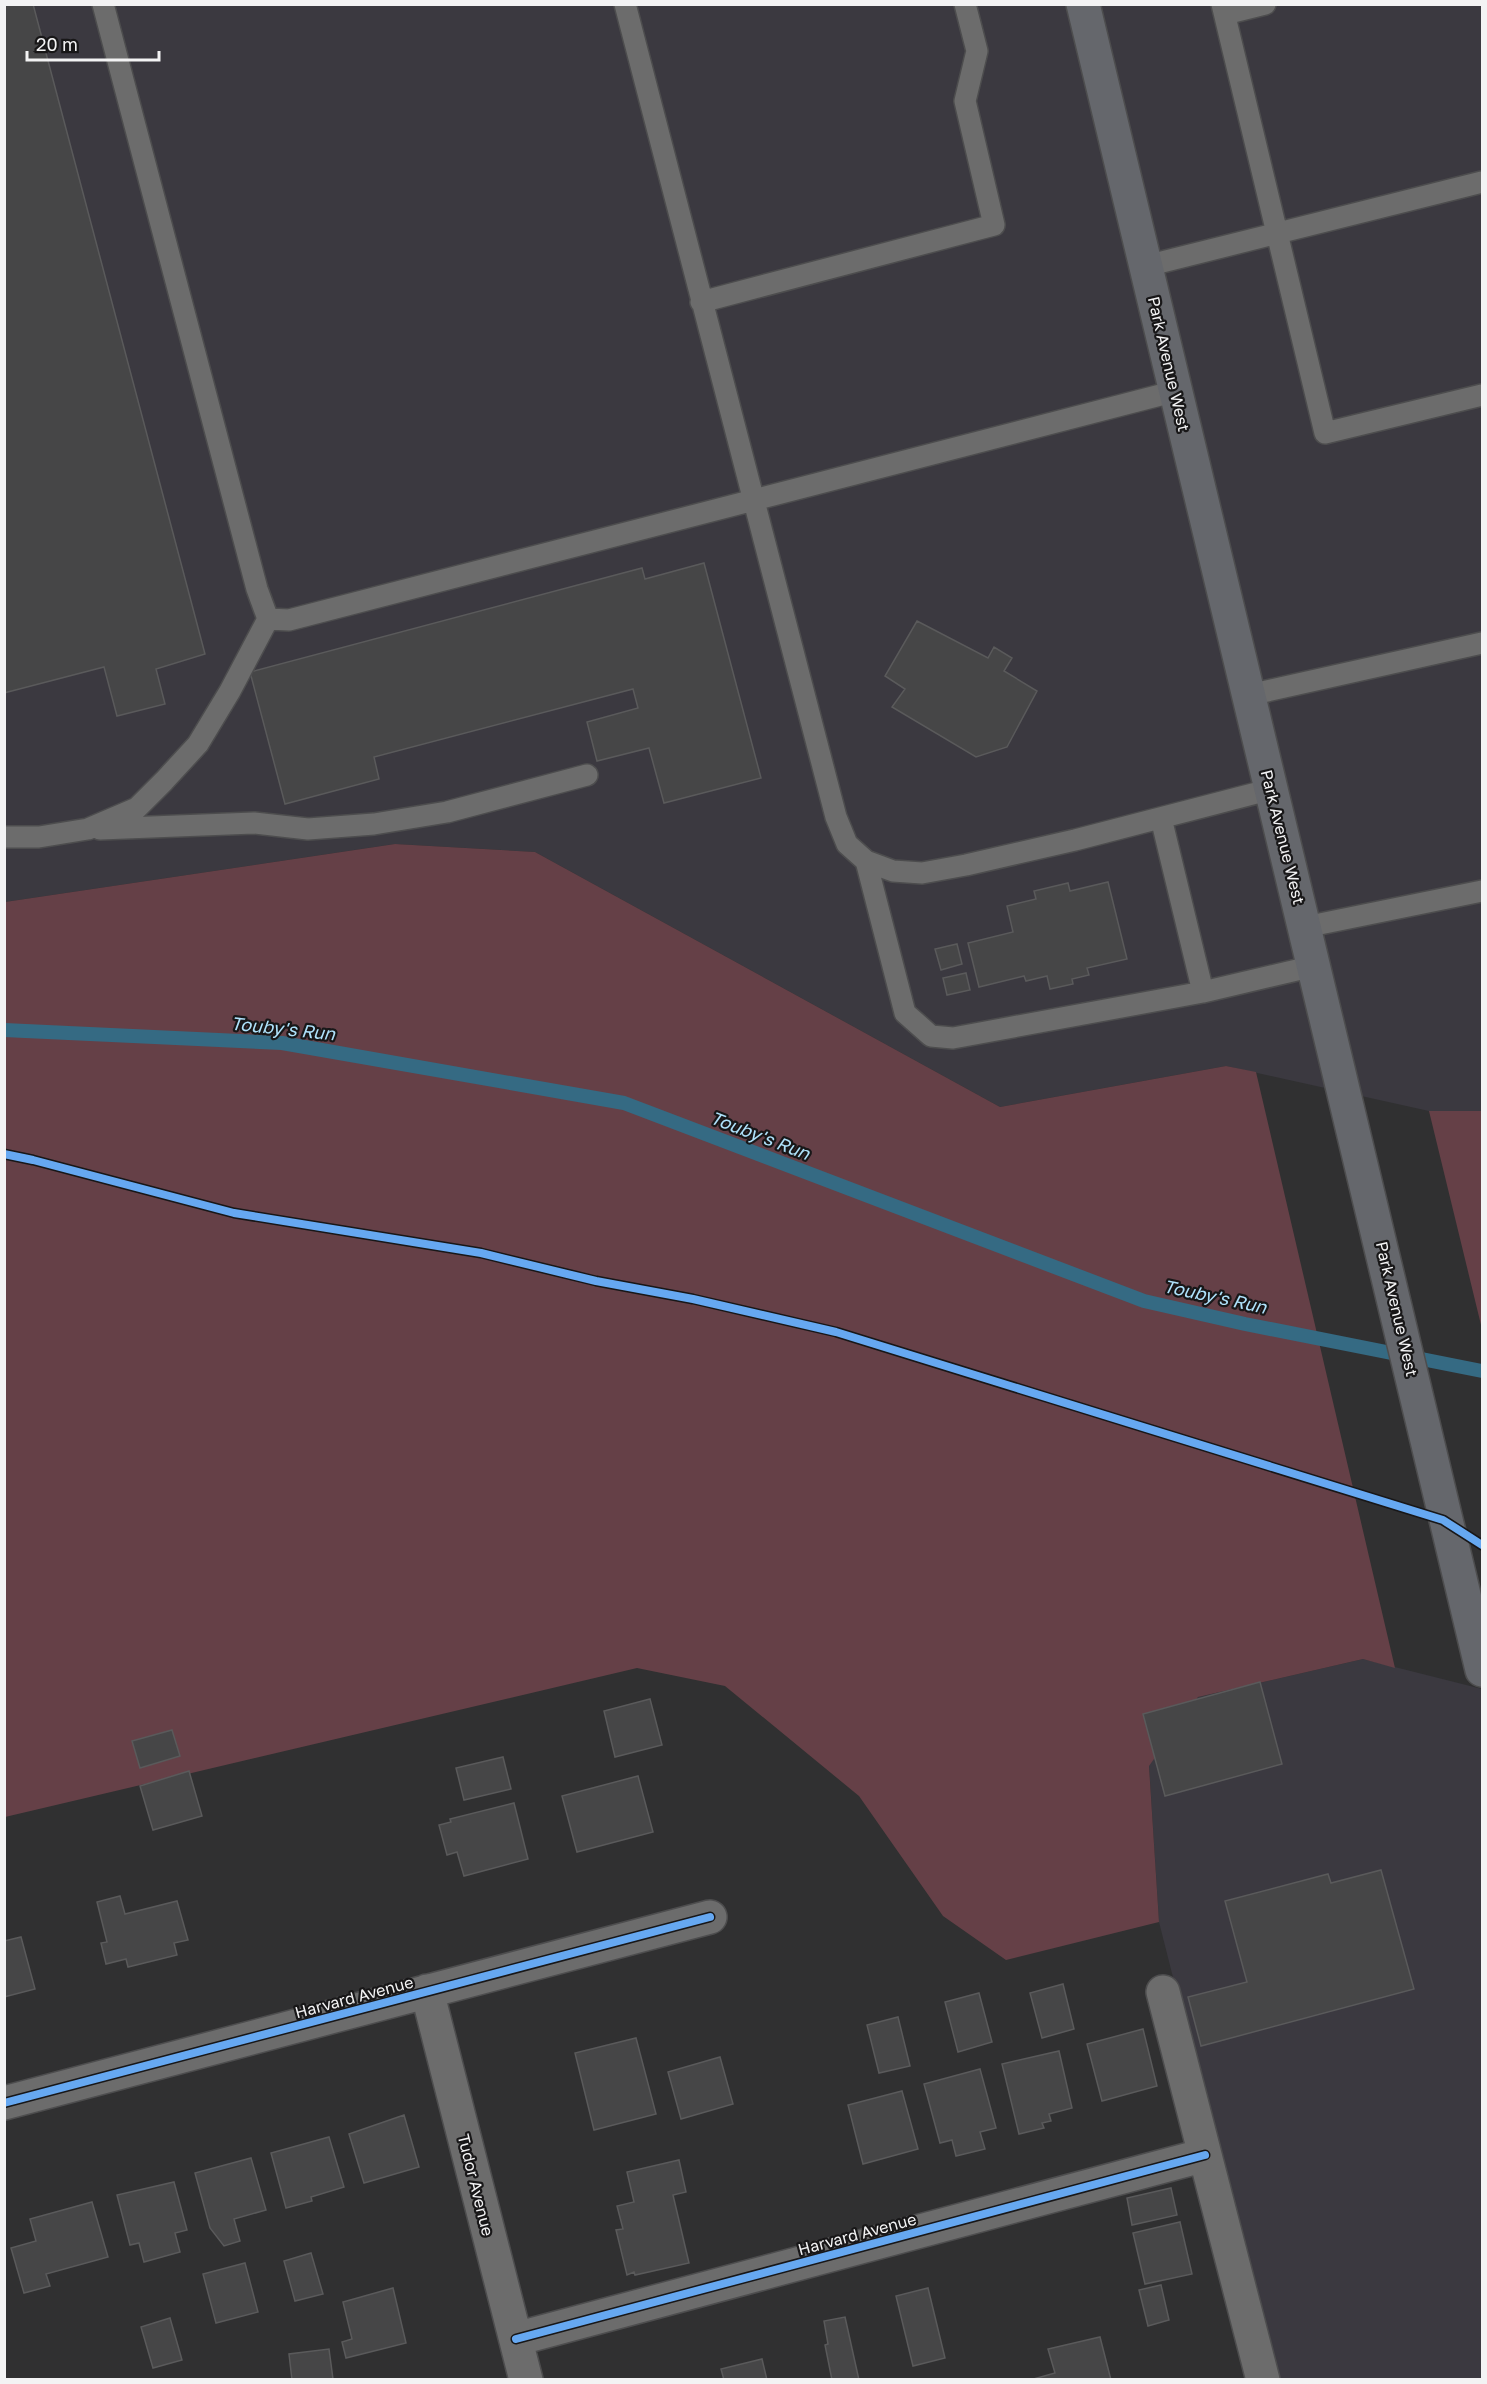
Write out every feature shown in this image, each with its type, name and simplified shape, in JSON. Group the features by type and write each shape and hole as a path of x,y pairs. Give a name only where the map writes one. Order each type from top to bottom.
{"main road":[{"name":"Park Avenue West","path":"1083,4 1482,1668"}],"street":[{"name":"Harvard Avenue","path":"4,2103 710,1917"},
{"name":"Tudor Avenue","path":"427,1991 526,2379"},
{"path":"1163,1992 1263,2379"},
{"name":"Harvard Avenue","path":"516,2339 1205,2155"}],"lane":[{"path":"88,829 137,808 198,744 230,691 268,619 257,589 103,4"},
{"path":"625,4 752,500 836,817 846,844 866,861 893,871 922,873 966,866 1272,789"},
{"path":"701,302 994,225 965,101 977,51 965,4"},
{"path":"1265,4 1223,10 1324,433 1482,395"},
{"path":"1146,266 1482,182"},
{"path":"268,619 289,620 1176,391"},
{"path":"1249,695 1482,644"},
{"path":"4,837 39,837 88,829 254,823 308,829 374,824 447,812 586,775"},
{"path":"1161,818 1203,992"},
{"path":"866,861 905,1013 931,1036 953,1038 1203,992 1314,966"},
{"path":"1305,927 1482,891"}],"shaded area":[{"path":"5,5 1482,5 1482,1111 1429,1111 1226,1066 1000,1107 535,852 395,844 5,902"},
{"path":"395,844 535,852 1000,1107 1226,1066 1256,1072 1395,1668 1363,1659 1198,1697 1149,1766 1159,1922 1006,1960 943,1916 859,1796 725,1686 637,1668 5,1817 5,902"},
{"path":"1429,1111 1482,1111 1482,1329"},
{"path":"1363,1659 1482,1689 1482,2379 1275,2379 1159,1922 1149,1765 1198,1697"}],"building":[{"path":"4,4 33,4 205,654 156,669 165,704 117,716 104,667 4,693"},
{"path":"704,563 761,778 664,803 649,748 597,761 587,722 638,708 633,689 374,757 379,779 285,804 250,672 642,568 645,579"},
{"path":"917,621 988,658 994,647 1012,658 1004,671 1037,691 1007,747 976,757 892,707 905,689 885,676"},
{"path":"1108,882 1127,959 1087,968 1089,975 1072,979 1073,984 1050,989 1047,976 1026,981 1024,976 979,987 968,943 1013,932 1007,906 1036,899 1034,891 1068,883 1070,891"},
{"path":"957,944 962,964 941,970 935,949"},
{"path":"966,973 970,990 947,995 943,978"},
{"path":"1260,1682 1282,1764 1165,1796 1143,1714"},
{"path":"650,1699 662,1745 615,1757 604,1711"},
{"path":"172,1730 180,1756 140,1768 132,1741"},
{"path":"503,1757 511,1789 464,1800 456,1768"},
{"path":"189,1771 202,1816 153,1830 140,1786"},
{"path":"638,1776 653,1832 577,1852 562,1796"},
{"path":"514,1803 528,1859 464,1876 457,1852 447,1855 439,1825 451,1822 450,1819"},
{"path":"1381,1870 1414,1989 1201,2046 1188,1997 1247,1982 1225,1901 1328,1874 1331,1883"},
{"path":"120,1896 125,1914 177,1901 188,1940 174,1943 177,1955 128,1967 126,1959 106,1964 101,1943 107,1942 97,1902"},
{"path":"21,1937 35,1989 4,1997 4,1941"},
{"path":"1063,1984 1074,2029 1042,2038 1030,1993"},
{"path":"979,1993 992,2042 958,2052 945,2002"},
{"path":"898,2017 910,2066 879,2073 867,2025"},
{"path":"1143,2029 1157,2086 1102,2101 1087,2044"},
{"path":"636,2038 656,2114 594,2130 575,2053"},
{"path":"1059,2051 1072,2108 1049,2114 1051,2121 1042,2123 1044,2128 1019,2134 1002,2064"},
{"path":"720,2057 733,2104 681,2119 668,2072"},
{"path":"980,2069 996,2128 980,2132 985,2149 956,2156 952,2140 940,2143 924,2084"},
{"path":"902,2091 918,2149 863,2164 848,2105"},
{"path":"404,2115 419,2167 364,2183 349,2134"},
{"path":"329,2137 344,2187 311,2197 312,2201 286,2208 271,2153"},
{"path":"251,2158 266,2210 234,2219 240,2241 224,2246 210,2228 195,2173"},
{"path":"679,2160 686,2192 673,2195 689,2263 627,2275 616,2230 623,2229 617,2206 634,2202 627,2172"},
{"path":"174,2182 187,2230 175,2233 180,2252 144,2262 139,2243 130,2245 117,2195"},
{"path":"1171,2188 1177,2215 1132,2225 1127,2198"},
{"path":"92,2202 108,2257 46,2274 50,2286 24,2293 11,2248 36,2241 30,2219"},
{"path":"1180,2222 1192,2274 1145,2284 1133,2233"},
{"path":"311,2253 323,2294 295,2301 284,2261"},
{"path":"245,2263 258,2312 216,2323 203,2274"},
{"path":"1161,2285 1169,2320 1148,2326 1139,2290"},
{"path":"393,2288 406,2343 346,2358 342,2342 352,2339 343,2302"},
{"path":"928,2288 945,2358 913,2366 896,2296"},
{"path":"845,2317 859,2380 832,2380 825,2345 828,2344 824,2321"},
{"path":"170,2318 182,2360 153,2368 141,2327"},
{"path":"1100,2337 1111,2380 1030,2380 1055,2373 1048,2349"},
{"path":"329,2349 333,2379 292,2380 289,2354"},
{"path":"762,2359 767,2380 724,2380 721,2369"}],"waterway":[{"name":"Touby's Run","path":"4,1030 282,1043 624,1103 1144,1301 1245,1324 1482,1371"}],"cycle path":[{"path":"4,1154 234,1213 481,1253 596,1281 693,1299 836,1332 1443,1520 1482,1545"},
{"path":"4,2103 710,1917"},
{"path":"516,2339 1205,2155"}]}
